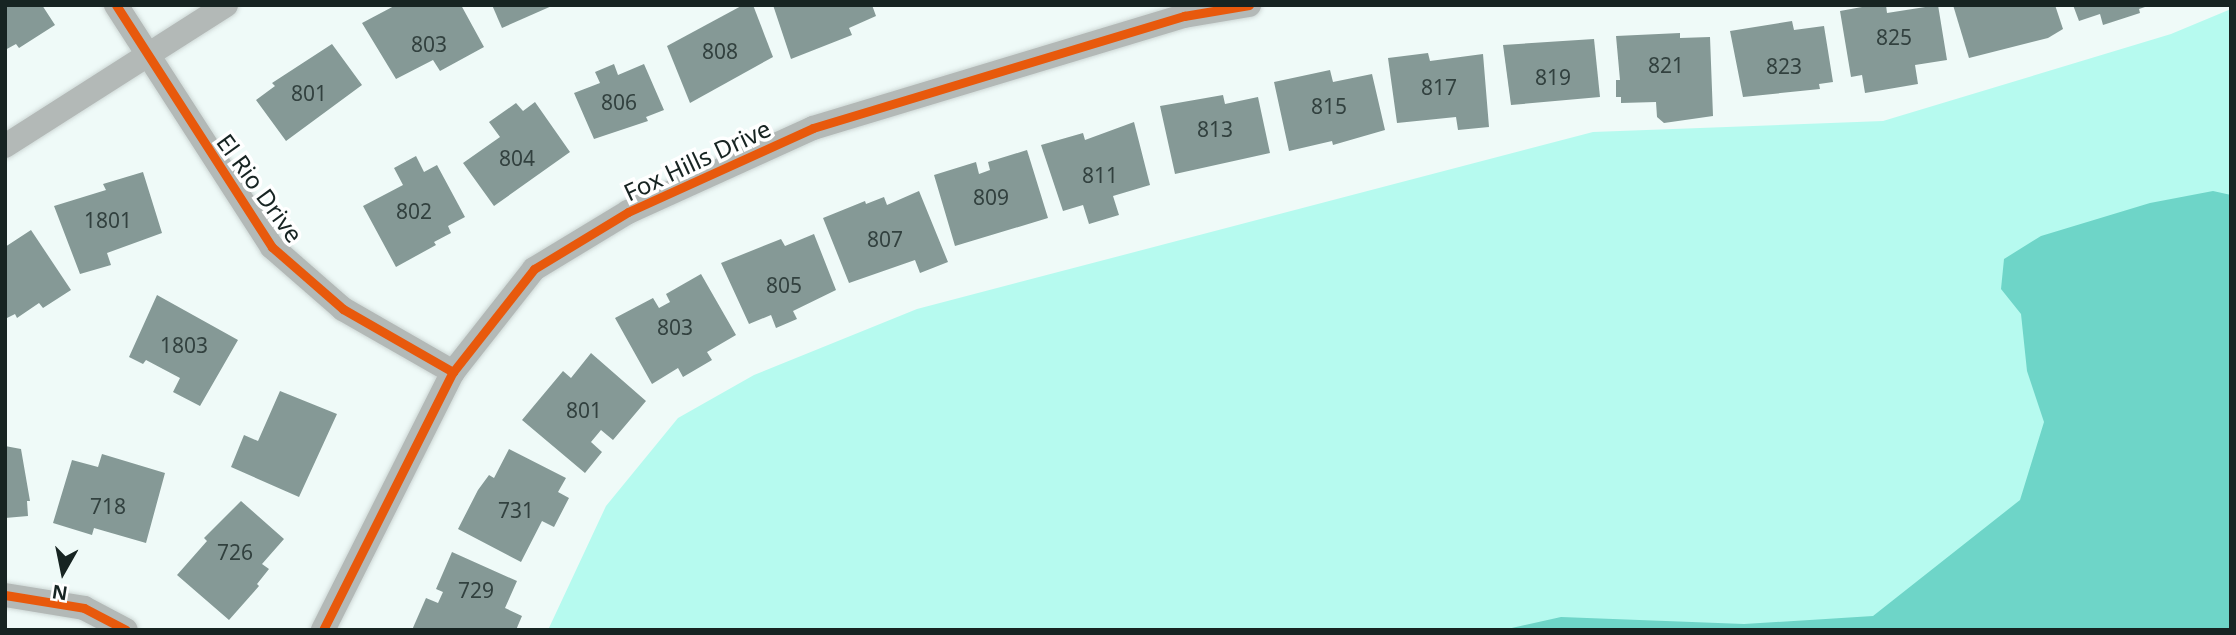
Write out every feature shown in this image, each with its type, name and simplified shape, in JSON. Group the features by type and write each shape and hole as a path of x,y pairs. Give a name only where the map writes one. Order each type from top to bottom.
{"street":[{"name":"El Rio Drive","path":"116,5 144,54 272,247 343,309 453,372"},
{"path":"5,146 144,54 226,5"},
{"name":"Fox Hills Drive","path":"323,630 453,372 534,269 628,212 813,128 1184,16 1249,5"},
{"path":"5,596 84,608 126,630"}],"shaded area":[{"path":"2231,9 2231,630 548,630 606,506 678,418 754,375 917,309 1593,132 1883,121 2171,34"},
{"path":"2213,191 2231,195 2231,630 1503,630 1561,617 1744,624 1873,616 2020,500 2044,422 2027,371 2021,314 2001,289 2004,259 2041,236 2150,203"}],"building":[{"path":"5,5 42,5 55,25 19,48 16,44 5,50"},
{"path":"396,5 461,5 484,47 440,71 433,60 396,79 362,23"},
{"path":"492,5 554,5 502,28"},
{"path":"743,5 753,5 773,57 690,103 667,46"},
{"path":"773,5 872,5 876,16 849,28 852,35 791,59"},
{"path":"1886,5 1887,13 1938,5 1947,60 1915,65 1918,84 1865,93 1862,75 1851,77 1840,11"},
{"path":"1953,5 2055,5 2063,29 2048,38 1969,58"},
{"path":"2073,5 2148,6 2139,9 2140,13 2103,25 2100,14 2079,21"},
{"path":"1792,21 1794,30 1824,26 1833,82 1819,84 1820,89 1743,97 1730,31"},
{"path":"1680,33 1680,38 1710,37 1713,116 1664,123 1657,117 1656,102 1621,103 1621,97 1616,97 1616,80 1620,80 1616,36"},
{"path":"1594,39 1600,97 1511,105 1503,45"},
{"path":"332,44 362,85 286,141 256,100 275,86 272,83"},
{"path":"1428,53 1430,61 1483,54 1489,127 1458,130 1456,117 1397,123 1388,58"},
{"path":"614,64 618,75 644,64 664,110 646,117 648,121 594,139 574,93 600,83 595,72"},
{"path":"1330,70 1333,82 1372,74 1385,130 1333,145 1332,141 1289,151 1274,82"},
{"path":"1223,95 1225,104 1258,97 1270,153 1175,174 1160,106"},
{"path":"535,102 570,152 494,206 463,163 500,137 489,122 516,103 523,111"},
{"path":"1134,122 1150,185 1113,196 1119,215 1089,224 1083,205 1063,211 1041,145 1083,133 1085,140"},
{"path":"1027,150 1048,218 955,246 934,175 976,162 979,174 990,170 988,162"},
{"path":"416,156 424,172 437,165 465,217 448,226 451,233 434,242 436,245 396,267 363,206 403,185 394,168"},
{"path":"143,172 162,233 107,253 111,265 80,274 54,206 106,190 103,184"},
{"path":"919,191 948,262 920,273 915,260 849,283 823,218 865,201 866,204 884,197 887,205"},
{"path":"31,230 71,290 43,308 39,303 17,318 15,314 5,319 5,247"},
{"path":"814,234 836,290 793,311 797,319 776,328 771,315 749,324 721,263 781,239 785,246"},
{"path":"701,274 736,335 707,352 712,360 683,377 678,368 652,384 615,318 653,298 659,308 670,302 666,294"},
{"path":"157,295 238,340 200,406 173,392 180,378 146,360 143,364 129,357"},
{"path":"591,353 646,401 613,440 601,430 591,442 602,452 585,473 522,420 563,371 571,378"},
{"path":"280,391 337,414 299,497 231,467 244,435 258,441"},
{"path":"5,446 21,449 30,501 27,501 28,516 5,518"},
{"path":"509,449 566,478 558,492 569,498 554,527 542,521 521,562 458,529 478,490 489,475 494,478"},
{"path":"102,454 165,473 146,543 94,528 92,535 53,523 72,460 98,467"},
{"path":"241,501 284,539 262,564 269,569 257,584 259,586 229,620 177,575 207,541 204,538"},
{"path":"452,552 517,581 505,608 522,616 516,630 412,630 426,598 438,603 443,592 436,589"}],"cycle path":[{"path":"116,5 272,247 343,309 453,372"},
{"path":"323,630 453,372 534,269 628,212 813,128 1184,16 1249,5"},
{"path":"5,595 84,608 126,630"}]}
